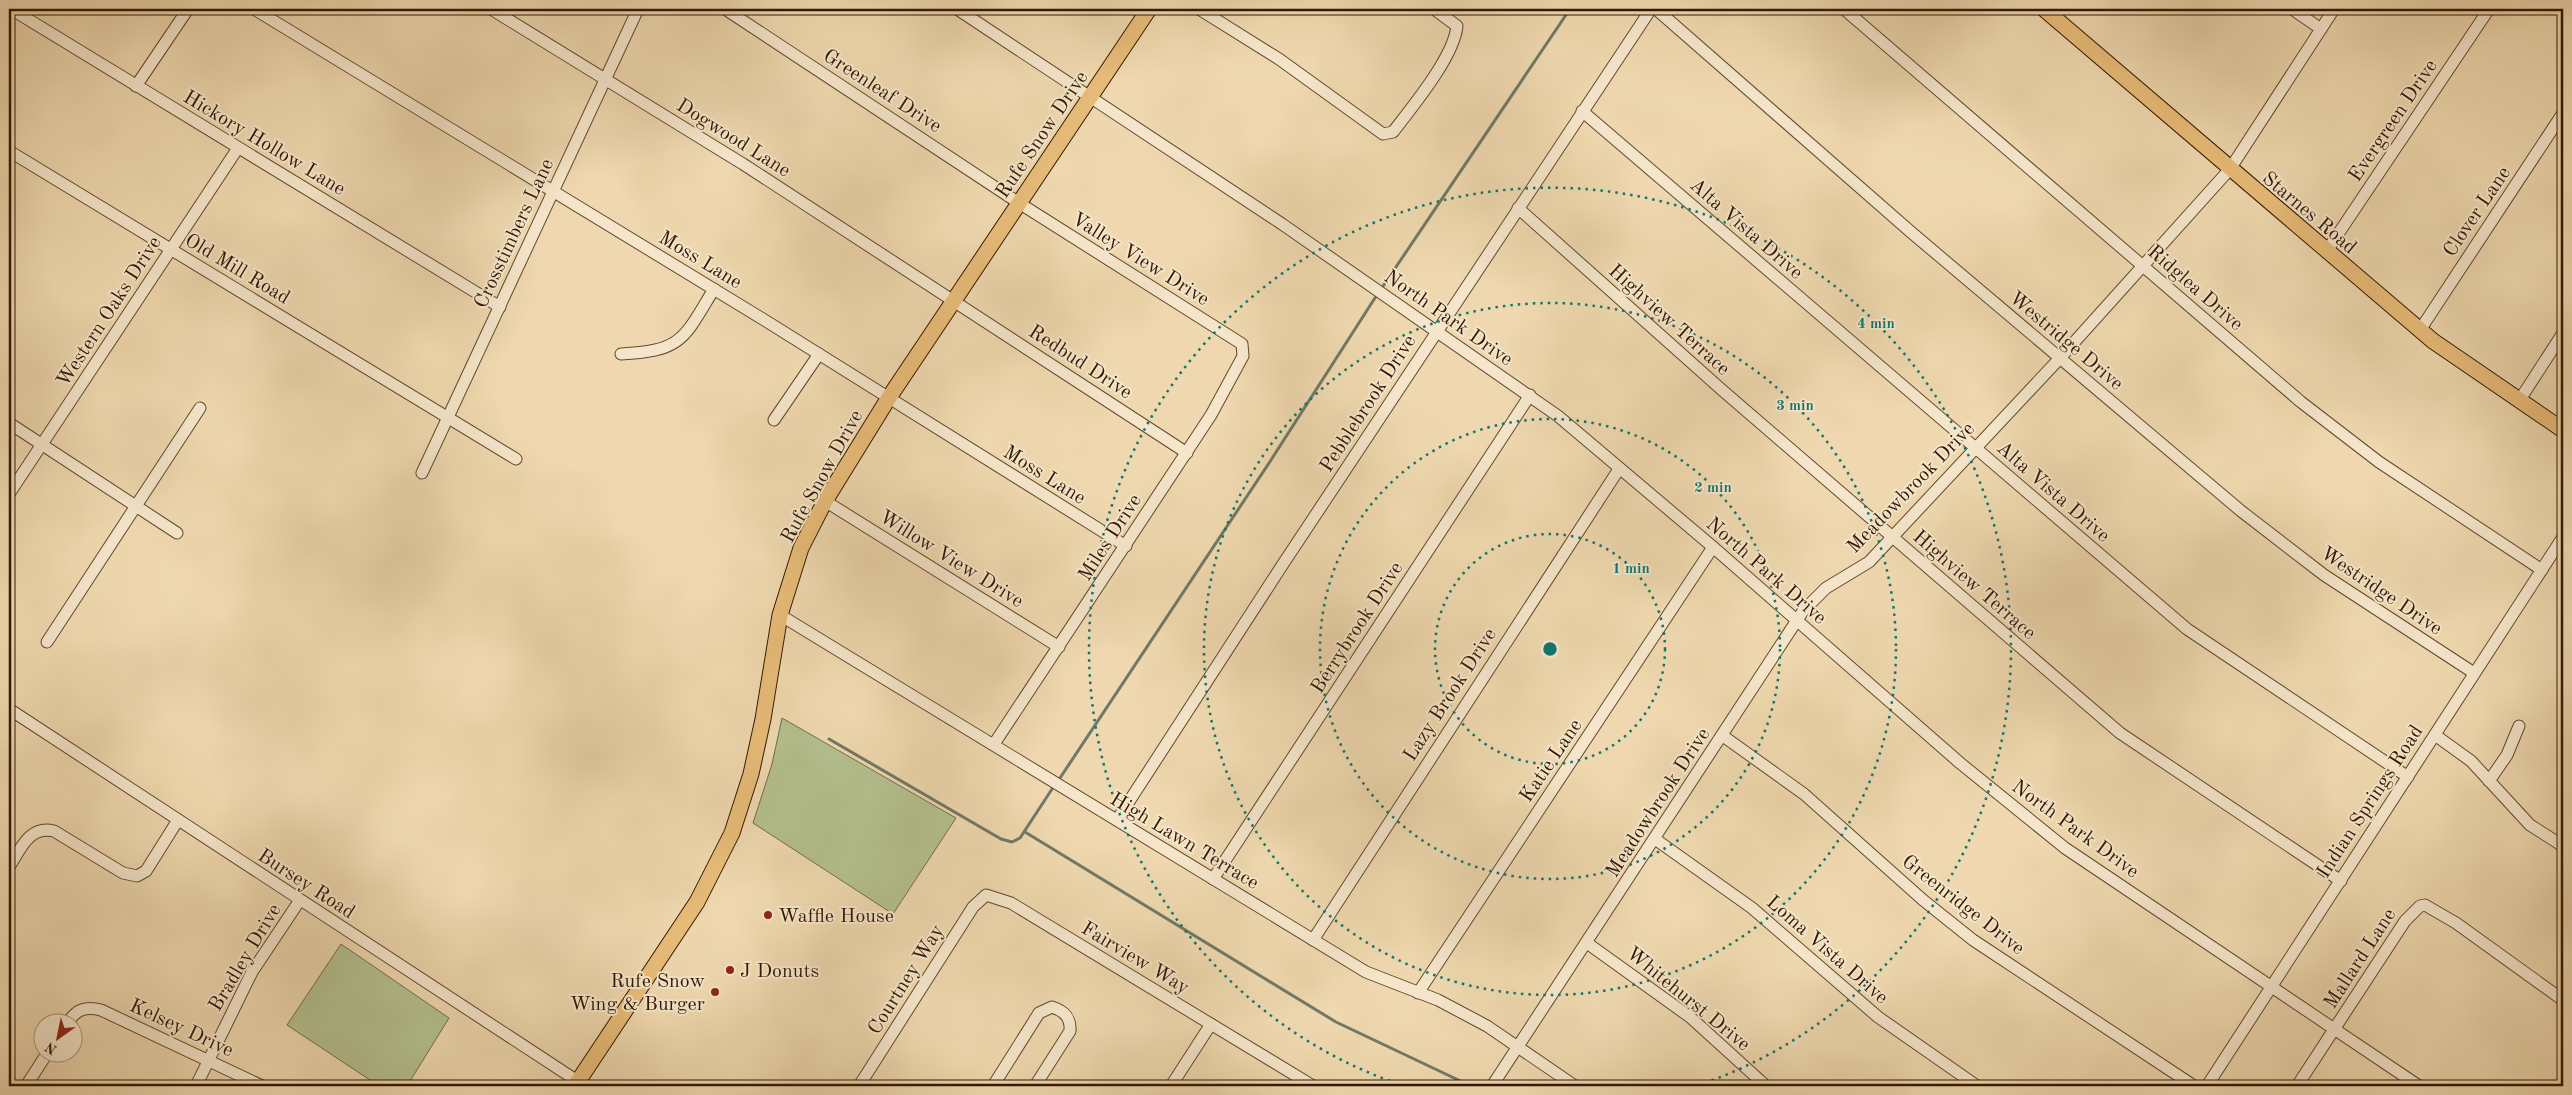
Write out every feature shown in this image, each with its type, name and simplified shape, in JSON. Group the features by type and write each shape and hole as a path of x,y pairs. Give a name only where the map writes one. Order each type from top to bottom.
{"main road":[{"name":"Rufe Snow Drive","path":"579,1085 697,902 732,832 753,766 780,615 801,548 825,501 888,399 1149,9"},
{"name":"Starnes Road","path":"2044,9 2326,252 2420,330 2563,430"}],"street":[{"name":"Hickory Hollow Lane","path":"11,9 500,307"},
{"path":"136,86 188,9"},
{"name":"Moss Lane","path":"254,9 714,289 1126,546"},
{"name":"Dogwood Lane","path":"491,9 743,164 954,302"},
{"name":"Crosstimbers Lane","path":"422,472 638,9"},
{"name":"Greenleaf Drive","path":"725,9 1019,203"},
{"name":"North Park Drive","path":"958,9 1530,395 1558,416 1713,547 1960,763 2065,848 2419,1086"},
{"path":"1199,9 1279,59 1383,134 1393,132 1421,96 1448,53 1457,26 1434,9"},
{"name":"Pebblebrook Drive","path":"1117,820 1437,331 1651,9"},
{"name":"Westridge Drive","path":"1656,9 1912,233 2241,512 2324,575 2474,673"},
{"name":"Ridglea Drive","path":"1844,9 2142,266 2334,428 2428,496 2542,570"},
{"path":"2292,9 2321,29"},
{"name":"Meadowbrook Drive","path":"1492,1086 1810,602 1826,588 1869,562 2060,358 2230,170 2334,9"},
{"name":"Evergreen Drive","path":"2326,252 2488,9"},
{"name":"Alta Vista Drive","path":"1582,111 2187,629 2408,777"},
{"name":"Clover Lane","path":"2420,330 2563,113"},
{"name":"Western Oaks Drive","path":"9,494 238,148"},
{"name":"Old Mill Road","path":"9,151 516,458"},
{"name":"Valley View Drive","path":"1019,203 1242,344"},
{"name":"Highview Terrace","path":"1518,208 1892,538 2120,734 2340,880"},
{"path":"621,354 658,351 680,339 690,329 714,289"},
{"name":"Redbud Drive","path":"954,302 1187,453"},
{"path":"2519,401 2563,333"},
{"name":"Miles Drive","path":"994,744 1212,415 1239,366 1243,356 1242,344"},
{"path":"774,420 819,354"},
{"name":"Berrybrook Drive","path":"1213,879 1530,395"},
{"path":"47,642 200,408"},
{"path":"9,423 177,533"},
{"name":"Lazy Brook Drive","path":"1313,940 1619,469"},
{"name":"Willow View Drive","path":"825,501 1059,647"},
{"name":"Indian Springs Road","path":"2207,1086 2563,537"},
{"name":"Katie Lane","path":"1418,993 1713,547"},
{"name":"High Lawn Terrace","path":"780,615 1366,972 1438,1000 1487,1026 1575,1086"},
{"name":"Bursey Road","path":"9,709 579,1085"},
{"path":"2489,781 2507,755 2519,726"},
{"path":"2435,735 2470,761 2530,825 2563,845"},
{"name":"Greenridge Drive","path":"1723,736 1804,794 1923,900 1973,940 2194,1086"},
{"path":"9,867 26,840 33,833 40,830 54,831 123,873 137,876 146,871 178,820"},
{"name":"Loma Vista Drive","path":"1655,839 1745,903 1878,1017 1977,1086"},
{"name":"Fairview Way","path":"986,895 999,897 1011,903 1314,1086"},
{"name":"Courtney Way","path":"859,1086 973,907 986,895"},
{"name":"Bradley Drive","path":"196,1086 252,972 300,900"},
{"name":"Mallard Lane","path":"2297,1086 2405,921 2420,906 2425,905 2456,923 2563,1000"},
{"name":"Whitehurst Drive","path":"1587,942 1690,1017 1766,1086"},
{"path":"993,1086 1039,1013 1052,1007 1066,1014 1070,1031 1036,1086"},
{"name":"Kelsey Drive","path":"77,1012 84,1008 101,1010 262,1086"},
{"path":"1171,1086 1211,1024"},
{"path":"26,1086 42,1062"}],"green space":[{"path":"782,718 956,818 893,914 753,823 772,764"},
{"path":"341,944 449,1018 407,1086 379,1086 287,1025"}],"waterway":[{"path":"1058,781 1271,460 1373,301 1570,9"},
{"path":"829,739 1001,839 1012,842 1020,838 1054,786"},
{"path":"1025,832 1336,1022 1471,1086"}],"place":[{"name":"Waffle House","path":"768,915"},
{"name":"J Donuts","path":"730,970"},
{"name":"Rufe Snow Wing & Burger","path":"715,992"}]}
